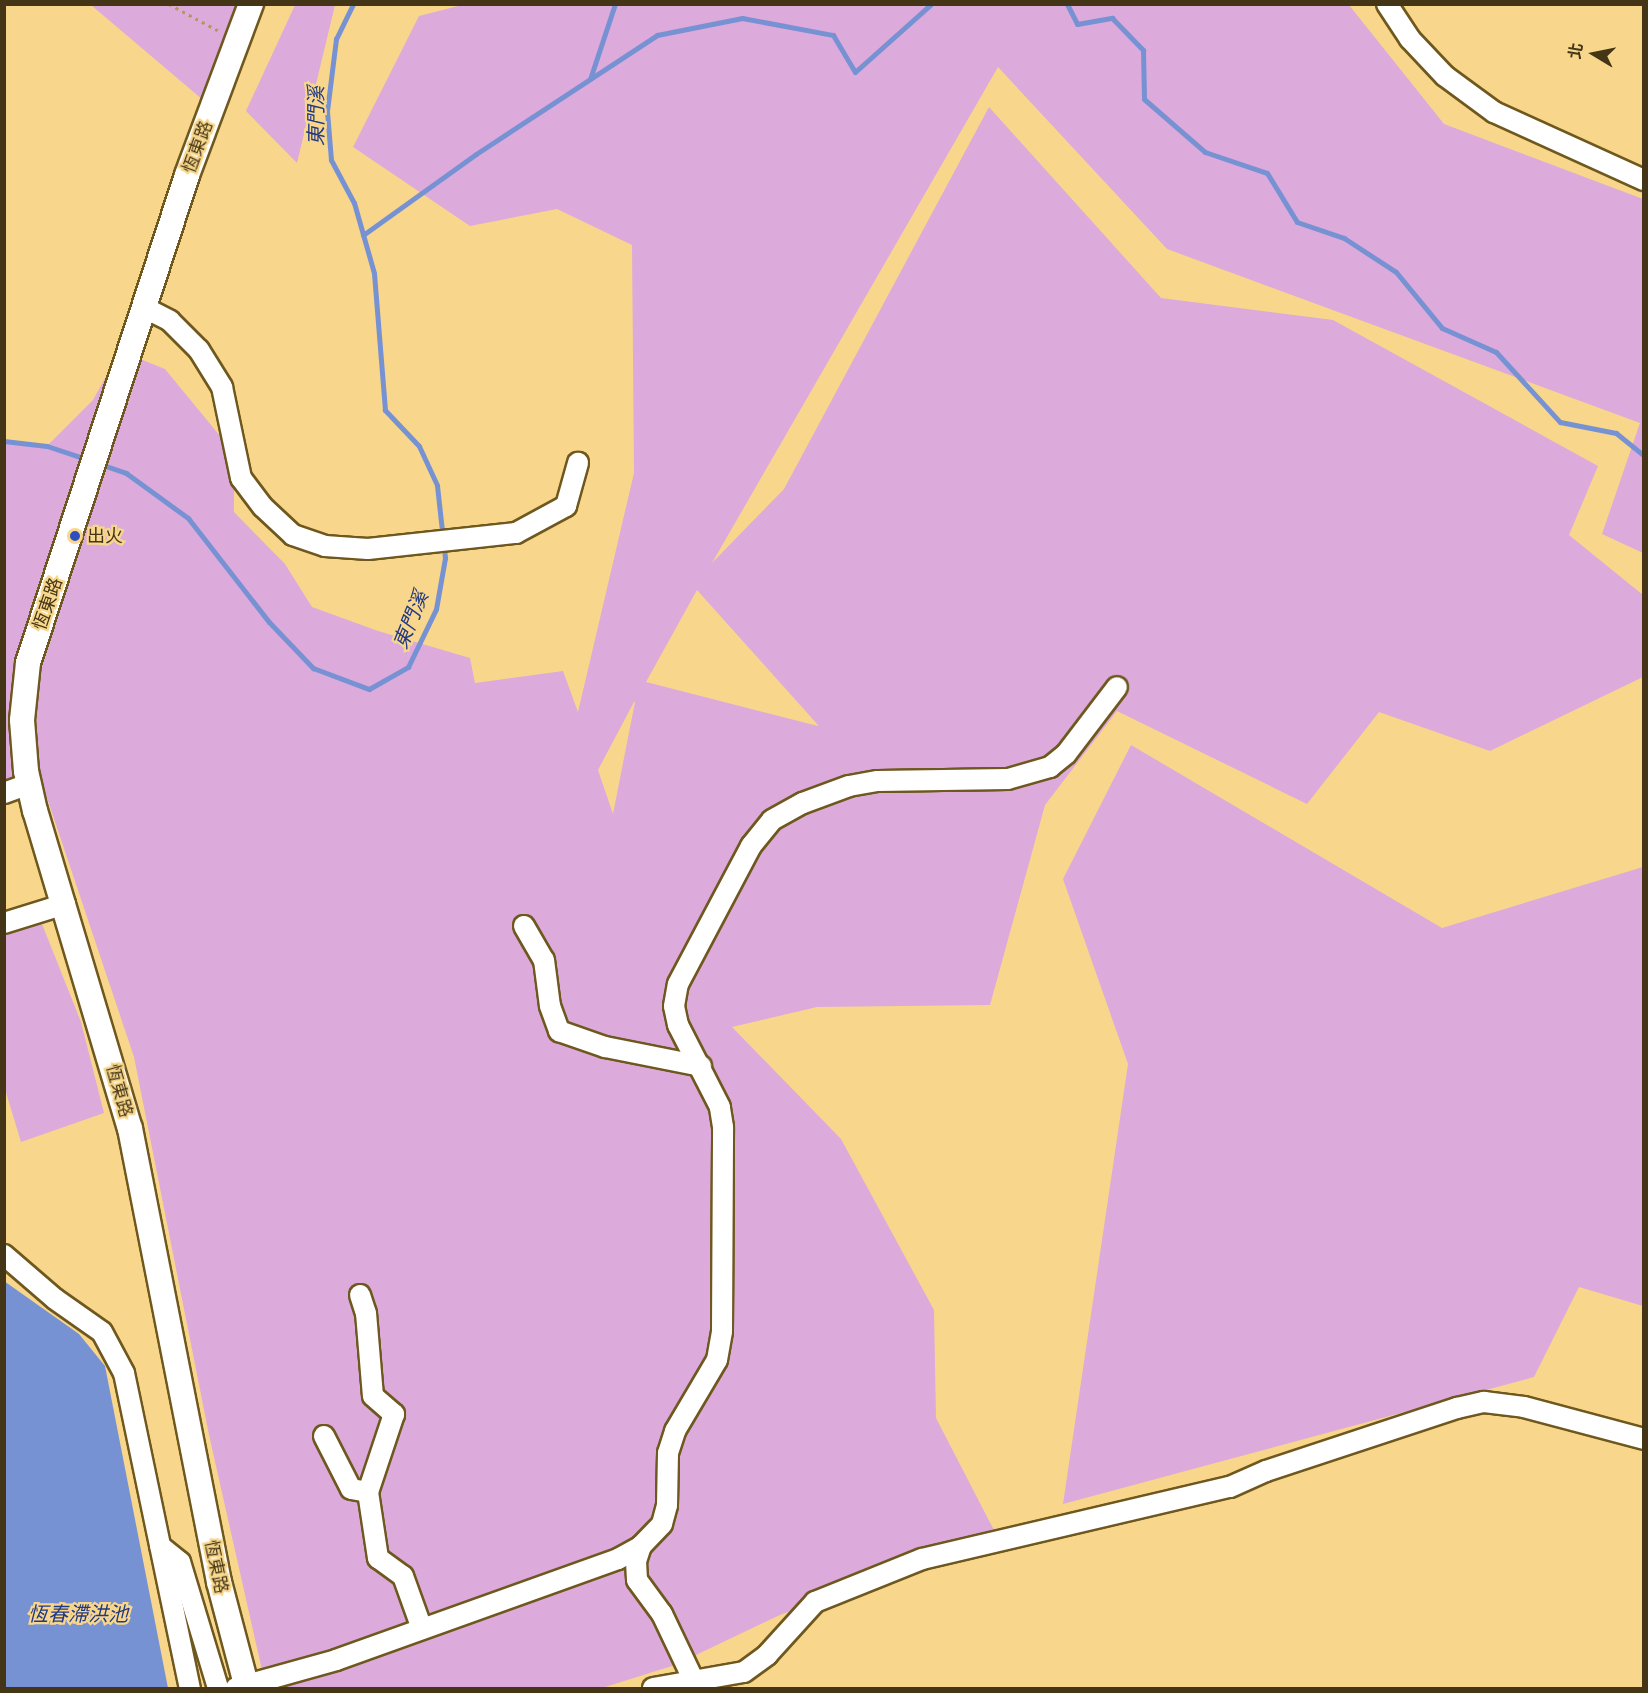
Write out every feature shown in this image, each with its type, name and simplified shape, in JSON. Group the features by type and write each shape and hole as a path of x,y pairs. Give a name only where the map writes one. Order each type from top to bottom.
{"main road":[{"name":"恆東路","path":"243,1687 219,1582 130,1129 29,784 22,720 28,663 187,175 251,4"}],"street":[{"path":"1387,4 1410,39 1445,76 1494,112 1644,180"},
{"path":"145,308 170,321 199,351 222,387 241,478 263,507 293,535 325,546 401,547 516,533 554,516 566,506 578,463"},
{"path":"243,1687 336,1660 618,1559 641,1546 662,1524 667,1505 668,1453 675,1431 717,1360 722,1331 723,1127 720,1107 678,1025 674,1006 678,984 751,846 772,820 803,803 849,786 897,780 1008,779 1050,767 1066,754 1117,687"},
{"path":"4,793 29,784"},
{"path":"4,923 65,904"},
{"path":"524,926 544,960 550,1006 560,1031 605,1047 701,1066"},
{"path":"4,1255 56,1299 102,1332 124,1373 189,1689"},
{"path":"360,1295 366,1313 373,1396 394,1414 368,1492 378,1558 403,1576 422,1629"},
{"path":"652,1689 693,1679 744,1672 767,1655 815,1602 922,1559 1230,1487 1266,1471 1457,1408 1484,1402 1524,1407 1644,1439"},
{"path":"324,1436 351,1489 368,1492"},
{"path":"160,1546 180,1562 218,1689"},
{"path":"641,1546 636,1561 637,1580 662,1614 693,1679"}],"path":[{"path":"170,4 237,40"}],"shaded area":[{"path":"91,5 239,5 203,100"},
{"path":"295,5 335,5 297,163 246,111"},
{"path":"462,5 1349,5 1444,124 1643,199 1643,553 1602,534 1640,423 1167,249 998,67 712,563 784,489 989,107 1161,298 1333,320 1598,466 1569,535 1643,595 1643,677 1490,751 1379,712 1307,804 1117,711 1045,805 990,1005 817,1007 732,1027 841,1139 934,1310 936,1418 998,1538 884,1575 780,1615 675,1665 602,1688 266,1688 209,1435 134,1057 40,777 5,788 4,443 47,446 93,400 120,351 165,369 234,453 234,512 285,564 312,607 378,631 470,658 475,683 563,671 578,712 634,473 632,245 557,209 470,226 353,147 419,16","holes":["697,590 818,725 818,726 646,682","635,702 613,814 598,770"]},
{"path":"1131,745 1442,928 1643,867 1643,1306 1579,1287 1534,1377 1063,1504 1128,1064 1063,879"},
{"path":"42,924 81,1022 104,1113 21,1142 5,1089 5,935"}],"water":[{"name":"恆春滯洪池","path":"4,1281 79,1334 105,1366 168,1688 5,1688"}],"waterway":[{"name":"東門溪","path":"100,464 126,473 188,518 269,622 313,668 369,689 408,667 436,609 445,558 437,485 419,446 385,410 374,273 354,203 331,160 327,111 336,39 353,4"},
{"path":"590,79 615,4"},
{"path":"363,235 476,154 657,35 742,18 833,35 855,72 931,4"},
{"path":"1067,4 1077,24 1112,18 1143,50 1144,99 1205,152 1267,173 1297,222 1344,238 1396,272 1442,328 1496,352 1560,422 1616,433 1644,456"},
{"name":"東門溪","path":"4,441 47,446 89,460"}],"place":[{"name":"出火","path":"75,536"}]}
